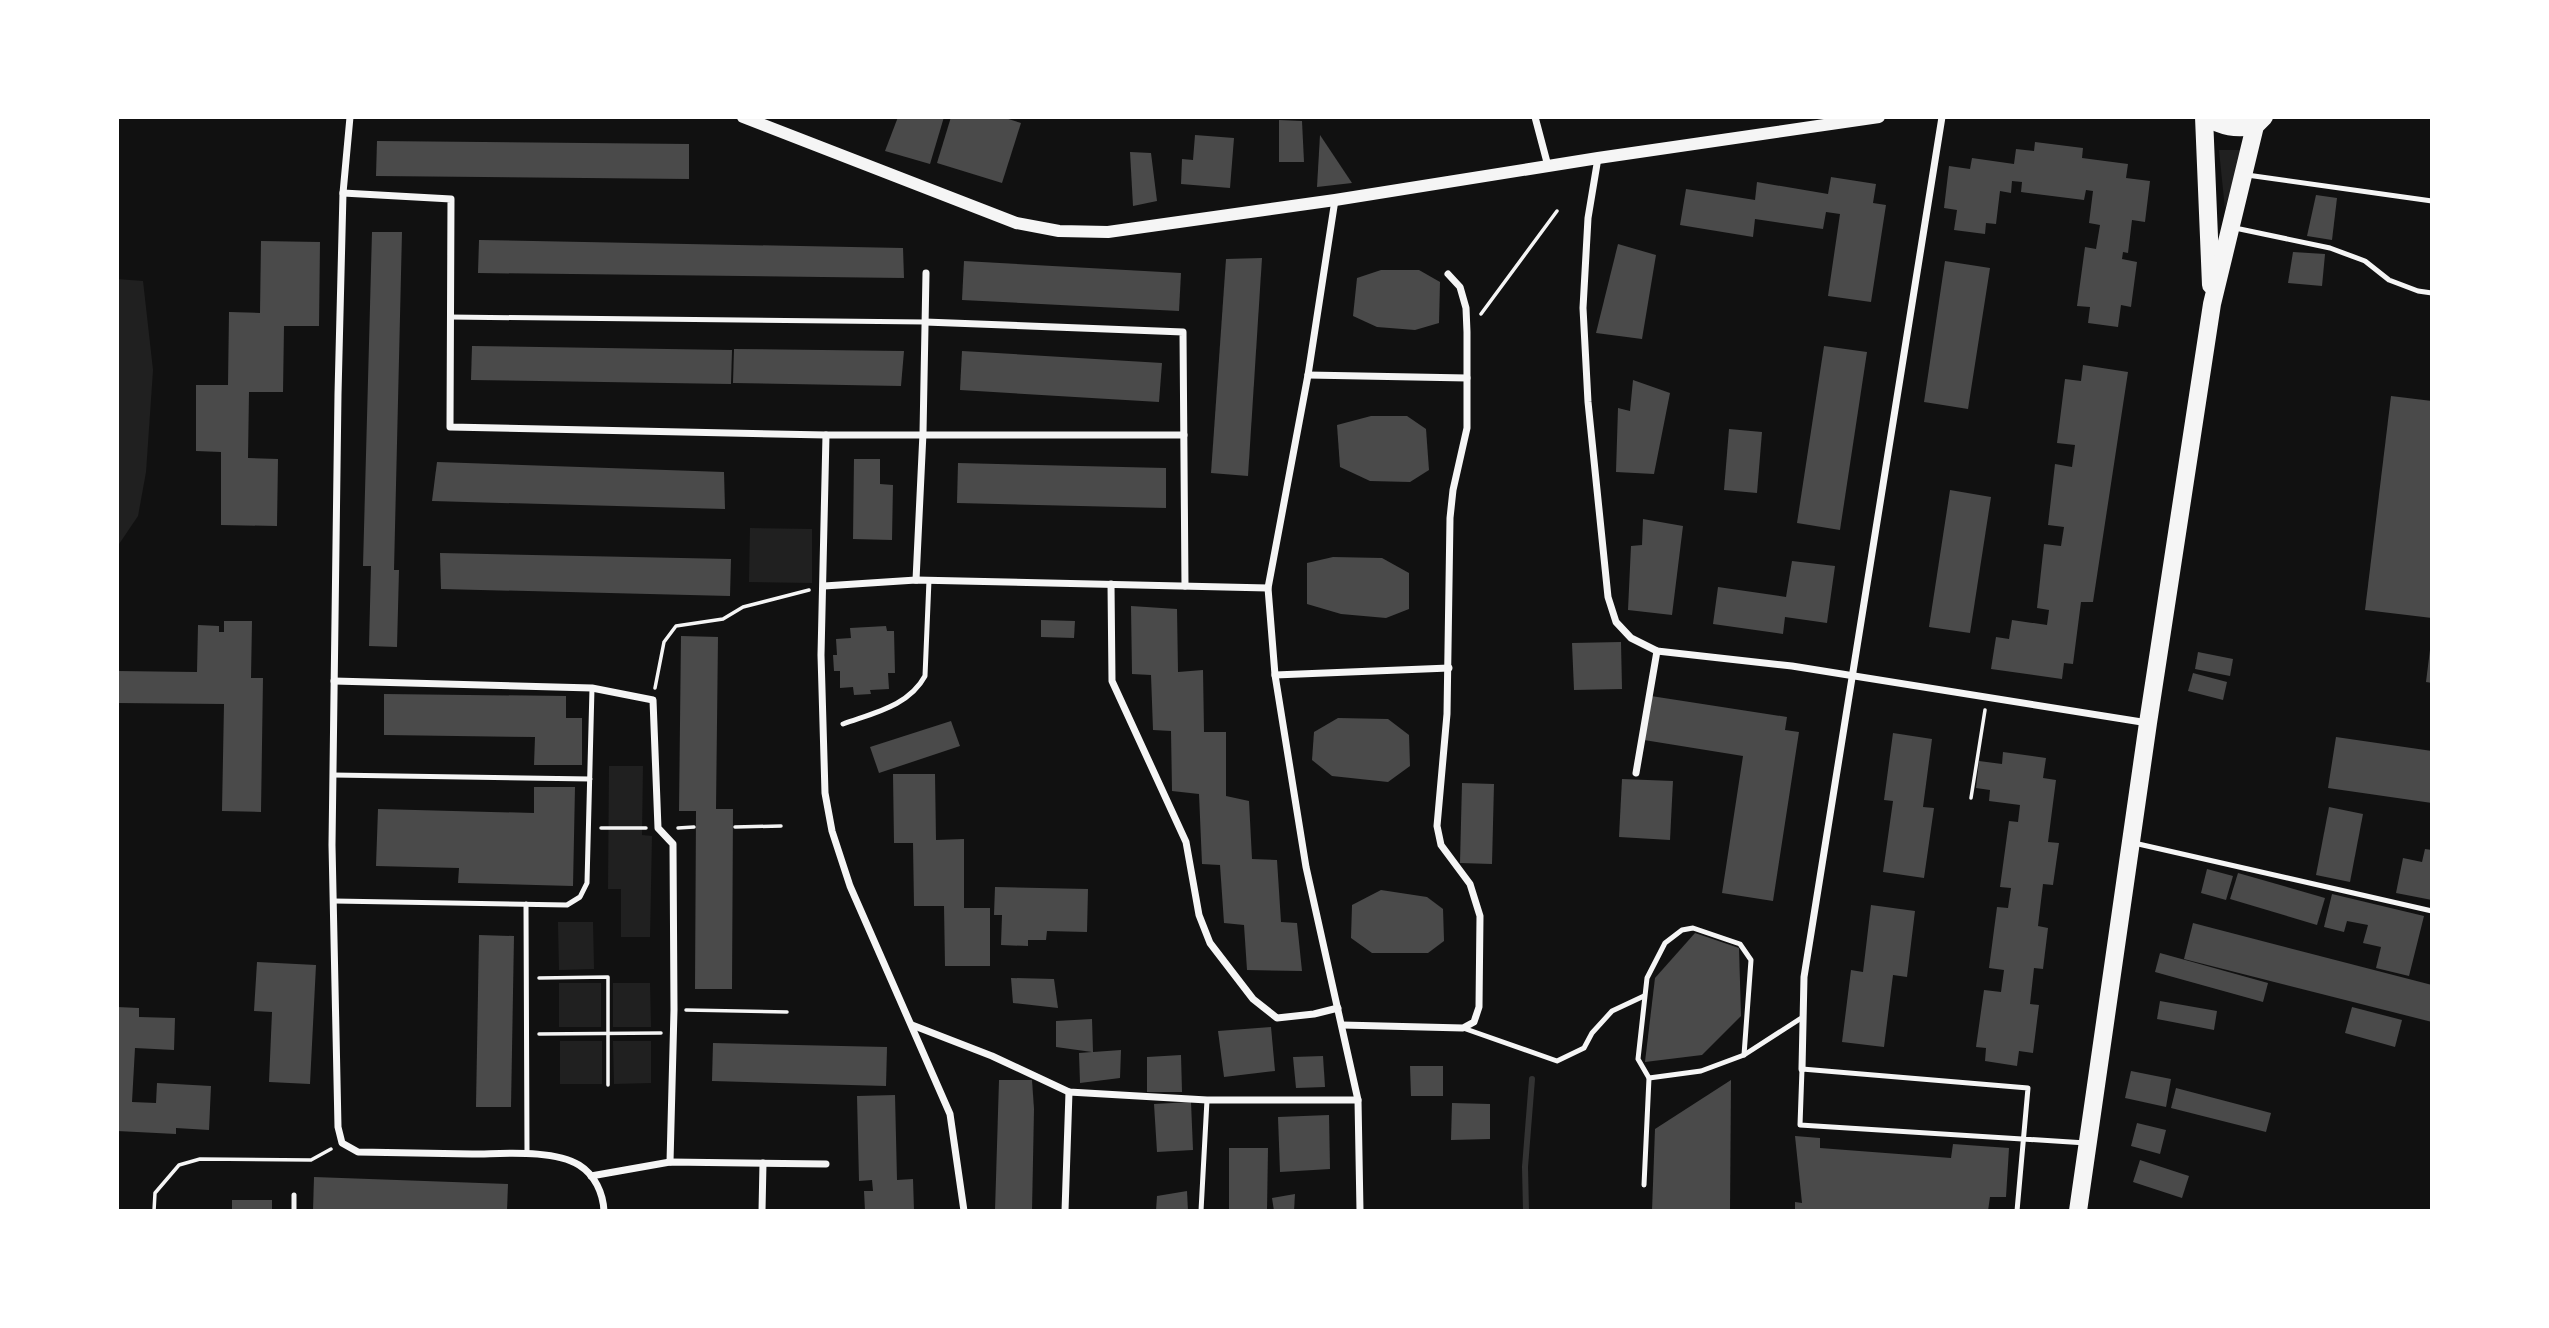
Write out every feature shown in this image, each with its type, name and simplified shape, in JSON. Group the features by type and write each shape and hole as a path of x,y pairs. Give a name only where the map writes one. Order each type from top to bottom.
{"main road":[{"path":"2204,117 2220,126 2239,129 2260,121"},
{"path":"2204,117 2212,304"},
{"path":"2078,1211 2212,304 2260,121"}],"street":[{"path":"350,117 344,193 334,681 338,1127 342,1143 358,1152 527,1154 560,1158 578,1165 591,1176 603,1197 604,1211"},
{"path":"743,117 974,209 1016,223 1059,231 1108,232 1879,117"},
{"path":"1535,117 1548,166"},
{"path":"1802,1069 1804,977 1942,117"},
{"path":"1598,158 1588,218 1583,309 1588,402 1608,597 1616,622 1631,638 1657,651 1792,666 2148,723"},
{"path":"344,193 451,198 450,427 826,435 1184,435"},
{"path":"1335,200 1308,375 1268,588 1275,675 1306,867 1358,1100 1360,1211"},
{"path":"916,580 923,433 926,273"},
{"path":"1342,1025 1463,1028 1474,1022 1479,1007 1479,916 1470,884 1441,845 1437,826 1447,715 1450,518 1453,490 1467,428 1466,308 1460,287 1448,274"},
{"path":"925,322 1183,332 1185,586"},
{"path":"1308,375 1467,378"},
{"path":"826,435 821,655 825,793 832,831 850,886 950,1114 964,1211"},
{"path":"824,586 929,580 1268,588"},
{"path":"1111,584 1112,681 1186,842 1199,915 1210,943 1253,999 1277,1018 1338,1008"},
{"path":"1636,773 1657,651"},
{"path":"1275,675 1448,668"},
{"path":"334,681 592,688 653,700 657,828 673,844 674,1010 670,1162"},
{"path":"912,1025 992,1056 1069,1092 1207,1100 1358,1100"},
{"path":"1065,1211 1069,1092"},
{"path":"591,1176 670,1162 826,1164"},
{"path":"762,1211 763,1163"}],"lane":[{"path":"2244,175 2432,201"},
{"path":"2232,227 2330,248 2365,261 2389,280 2418,291 2432,293"},
{"path":"450,317 925,322"},
{"path":"843,724 893,706 918,688 925,676 929,580"},
{"path":"334,901 568,905 580,897 587,883 592,688"},
{"path":"333,775 590,779"},
{"path":"2131,842 2432,911"},
{"path":"526,904 527,1154"},
{"path":"1644,1185 1648,1078 1638,1059 1644,996 1647,978 1654,962 1665,943 1682,930 1693,928 1740,944 1751,960 1744,1055"},
{"path":"1463,1028 1557,1061 1584,1048 1592,1033 1612,1011 1644,996"},
{"path":"1648,1078 1701,1070 1744,1055 1803,1017"},
{"path":"2017,1211 2022,1141 2028,1088 1802,1069 1800,1125 2022,1141 2088,1143"},
{"path":"1201,1211 1207,1100"},
{"path":"294,1195 295,1211"}],"path":[{"path":"1467,332 1557,211"},
{"path":"653,700 664,642 676,625 723,619 743,607 824,586"},
{"path":"1971,798 1987,697"},
{"path":"735,827 781,826"},
{"path":"588,828 694,827"},
{"path":"527,978 608,977 608,1085"},
{"path":"674,1010 787,1012"},
{"path":"527,1034 673,1033"},
{"path":"154,1211 155,1193 179,1165 200,1158 311,1160 342,1143"}],"shaded area":[{"path":"2219,150 2242,150 2225,209"},
{"path":"117,279 143,281 153,370 146,472 138,516 117,547"},
{"path":"750,528 812,529 812,583 749,582"},
{"path":"609,766 643,766 642,835 652,836 650,937 621,937 621,889 608,889"},
{"path":"558,922 593,922 594,969 559,970"},
{"path":"559,983 601,983 601,1027 559,1027"},
{"path":"613,983 650,983 651,1027 613,1027"},
{"path":"560,1041 602,1041 602,1084 560,1084"},
{"path":"613,1041 651,1041 651,1083 614,1084"}],"building":[{"path":"898,117 944,117 930,164 885,151"},
{"path":"951,117 1002,117 1021,123 1002,183 937,163"},
{"path":"1279,120 1302,121 1304,162 1279,162"},
{"path":"1195,135 1234,138 1230,188 1181,184 1182,159 1193,160"},
{"path":"1320,135 1352,183 1317,187"},
{"path":"377,141 689,144 689,179 376,176"},
{"path":"2035,142 2083,148 2082,158 2128,164 2126,178 2150,181 2145,222 2132,220 2128,253 2123,252 2122,259 2137,262 2131,307 2121,305 2118,327 2088,323 2090,307 2077,306 2085,247 2096,249 2100,225 2089,223 2093,191 2086,190 2084,200 2021,192 2022,182 2012,181 2011,193 2000,191 1996,224 1986,223 1985,234 1954,230 1957,210 1944,208 1949,166 1970,169 1972,158 2014,164 2016,149 2034,151"},
{"path":"1130,152 1151,153 1157,201 1133,206"},
{"path":"1831,177 1876,184 1873,203 1886,205 1871,302 1828,296 1840,214 1826,212 1823,229 1755,219 1753,237 1680,225 1686,189 1755,200 1757,182 1828,194"},
{"path":"2316,195 2337,198 2332,240 2307,236"},
{"path":"372,232 402,232 394,570 399,570 397,647 369,646 371,566 363,566"},
{"path":"479,240 903,248 904,278 478,273"},
{"path":"261,241 320,242 319,326 284,326 283,392 249,392 248,458 278,459 277,526 221,525 221,452 196,451 196,385 228,385 229,312 260,313"},
{"path":"1618,244 1656,255 1642,339 1596,333"},
{"path":"2293,252 2325,254 2322,286 2288,283"},
{"path":"1262,258 1248,476 1211,473 1226,259"},
{"path":"964,261 1181,273 1179,311 962,300"},
{"path":"1945,261 1990,268 1968,409 1924,402"},
{"path":"1381,270 1419,270 1440,282 1439,323 1415,330 1377,327 1353,316 1357,278"},
{"path":"472,346 732,350 731,384 471,380"},
{"path":"1824,346 1867,352 1840,530 1797,523"},
{"path":"734,349 904,351 901,386 733,383"},
{"path":"962,351 1162,363 1159,402 960,390"},
{"path":"2083,365 2128,372 2093,602 2081,602 2073,664 2064,663 2062,679 1991,669 1996,637 2009,639 2012,620 2047,625 2049,610 2037,608 2044,544 2061,546 2064,527 2048,525 2055,464 2072,467 2075,445 2057,443 2065,379 2081,381"},
{"path":"1633,380 1670,393 1654,474 1616,472 1618,408 1630,411"},
{"path":"2391,396 2432,401 2432,618 2365,610"},
{"path":"1371,416 1407,416 1426,429 1429,470 1410,482 1370,481 1340,467 1337,425"},
{"path":"1729,429 1762,432 1757,493 1724,490"},
{"path":"854,459 880,459 880,484 893,485 892,540 853,539"},
{"path":"437,462 724,472 725,509 432,501"},
{"path":"958,463 1166,468 1166,508 957,503"},
{"path":"1950,490 1991,497 1970,633 1929,627"},
{"path":"1643,519 1683,526 1672,615 1628,610 1631,546 1642,545"},
{"path":"440,553 731,559 730,596 441,589"},
{"path":"1333,557 1382,558 1409,573 1409,609 1386,618 1341,614 1307,604 1307,563"},
{"path":"1792,561 1835,566 1827,623 1785,617 1783,634 1713,624 1718,587 1786,597"},
{"path":"1131,606 1177,609 1178,672 1203,670 1204,732 1226,732 1226,796 1249,801 1252,859 1277,860 1281,922 1297,923 1302,971 1247,970 1244,925 1224,923 1220,865 1202,864 1199,794 1172,791 1171,731 1153,730 1151,675 1132,674"},
{"path":"1041,620 1075,621 1074,638 1041,637"},
{"path":"224,621 252,621 251,678 263,678 261,812 222,811 224,704 117,703 117,671 197,672 198,625 219,626 219,632 224,632"},
{"path":"886,626 887,631 894,631 895,673 888,673 889,689 870,690 871,694 854,695 853,687 840,688 840,671 834,671 836,639 851,638 850,628"},
{"path":"681,636 718,637 716,809 733,809 732,989 695,989 696,811 679,811"},
{"path":"1621,642 1622,689 1574,690 1572,643"},
{"path":"2432,650 2432,683 2426,682"},
{"path":"2198,652 2233,659 2230,676 2195,669"},
{"path":"2193,673 2227,682 2223,700 2188,691"},
{"path":"384,694 566,696 566,718 582,718 582,765 534,765 535,737 384,735"},
{"path":"1651,696 1787,717 1785,730 1799,732 1773,901 1722,893 1743,756 1644,740"},
{"path":"1338,718 1388,719 1409,735 1410,766 1388,782 1332,776 1312,760 1314,732"},
{"path":"951,721 960,746 879,773 870,747"},
{"path":"1893,733 1932,739 1923,807 1934,808 1924,878 1883,872 1893,801 1884,800"},
{"path":"2336,737 2432,751 2432,803 2328,788"},
{"path":"2003,752 2046,758 2043,778 2056,780 2048,842 2059,843 2053,885 2043,884 2038,926 2048,928 2043,969 2034,968 2030,1004 2039,1005 2033,1053 2019,1051 2017,1066 1985,1061 1986,1048 1976,1047 1984,990 2001,992 2004,970 1989,968 1997,907 2008,908 2011,888 2000,887 2009,821 2018,822 2020,805 1989,801 1990,790 1976,788 1979,761 2002,764"},
{"path":"893,774 935,774 936,840 964,839 964,908 990,908 990,966 945,966 944,906 914,906 913,843 894,843"},
{"path":"1622,779 1673,781 1670,840 1619,837"},
{"path":"1462,783 1494,784 1492,864 1460,863"},
{"path":"534,787 575,787 573,886 458,883 459,868 376,866 378,809 534,813"},
{"path":"2329,807 2363,814 2350,882 2316,875"},
{"path":"2425,849 2432,850 2432,900 2396,893 2403,858 2422,862"},
{"path":"2207,869 2233,876 2226,900 2201,893"},
{"path":"2238,873 2325,898 2317,925 2230,899"},
{"path":"995,887 1088,889 1087,932 1047,931 1046,940 1028,940 1028,946 1001,945 1002,915 994,915"},
{"path":"1381,890 1427,897 1443,909 1444,941 1428,953 1372,953 1351,938 1352,905"},
{"path":"2332,894 2424,916 2409,976 2376,968 2381,947 2363,943 2368,925 2347,921 2344,932 2324,927"},
{"path":"1871,905 1915,911 1907,977 1893,975 1884,1047 1842,1042 1851,970 1863,972"},
{"path":"2193,923 2432,985 2432,1022 2184,959"},
{"path":"1695,933 1739,948 1741,1016 1702,1055 1645,1062 1655,978"},
{"path":"479,935 514,936 511,1107 476,1107"},
{"path":"2160,953 2268,983 2263,1002 2155,972"},
{"path":"257,962 316,965 310,1084 269,1082 272,1012 254,1011"},
{"path":"1011,978 1054,979 1058,1008 1013,1003"},
{"path":"2160,1001 2217,1011 2214,1030 2157,1019"},
{"path":"117,1007 139,1008 139,1017 175,1018 174,1050 135,1048 132,1102 156,1103 157,1083 211,1086 209,1130 176,1128 176,1134 117,1131"},
{"path":"2352,1007 2402,1020 2395,1047 2345,1033"},
{"path":"1092,1019 1093,1052 1121,1050 1120,1078 1080,1083 1079,1053 1092,1052 1056,1047 1056,1021"},
{"path":"1271,1027 1275,1071 1224,1077 1218,1031"},
{"path":"713,1043 887,1047 886,1086 712,1081"},
{"path":"1181,1055 1182,1092 1147,1092 1147,1057"},
{"path":"1323,1056 1325,1087 1296,1088 1293,1057"},
{"path":"1410,1066 1443,1066 1443,1096 1411,1096"},
{"path":"2131,1071 2171,1079 2166,1107 2125,1098"},
{"path":"999,1080 1032,1080 1032,1211 995,1211"},
{"path":"1731,1080 1730,1211 1652,1211 1655,1129"},
{"path":"2176,1088 2271,1113 2266,1132 2171,1108"},
{"path":"895,1095 897,1180 913,1179 914,1211 865,1211 864,1191 873,1191 872,1180 859,1181 857,1096"},
{"path":"1191,1102 1193,1150 1157,1152 1154,1104"},
{"path":"1452,1103 1490,1104 1490,1139 1451,1140"},
{"path":"1329,1115 1330,1169 1280,1172 1278,1117"},
{"path":"2137,1123 2166,1130 2160,1154 2131,1146"},
{"path":"1795,1136 1820,1138 1820,1148 1951,1158 1953,1144 2009,1148 2006,1197 1990,1197 1988,1211 1795,1211 1795,1202 1802,1203"},
{"path":"1229,1148 1268,1148 1267,1211 1229,1211"},
{"path":"2140,1160 2189,1176 2182,1198 2133,1182"},
{"path":"314,1177 508,1184 507,1211 313,1211"},
{"path":"1187,1191 1188,1211 1156,1211 1157,1196"},
{"path":"1295,1194 1294,1211 1274,1211 1272,1198"},
{"path":"232,1200 272,1200 272,1211 232,1211"}],"waterway":[{"path":"1526,1211 1525,1167 1532,1079"}]}
